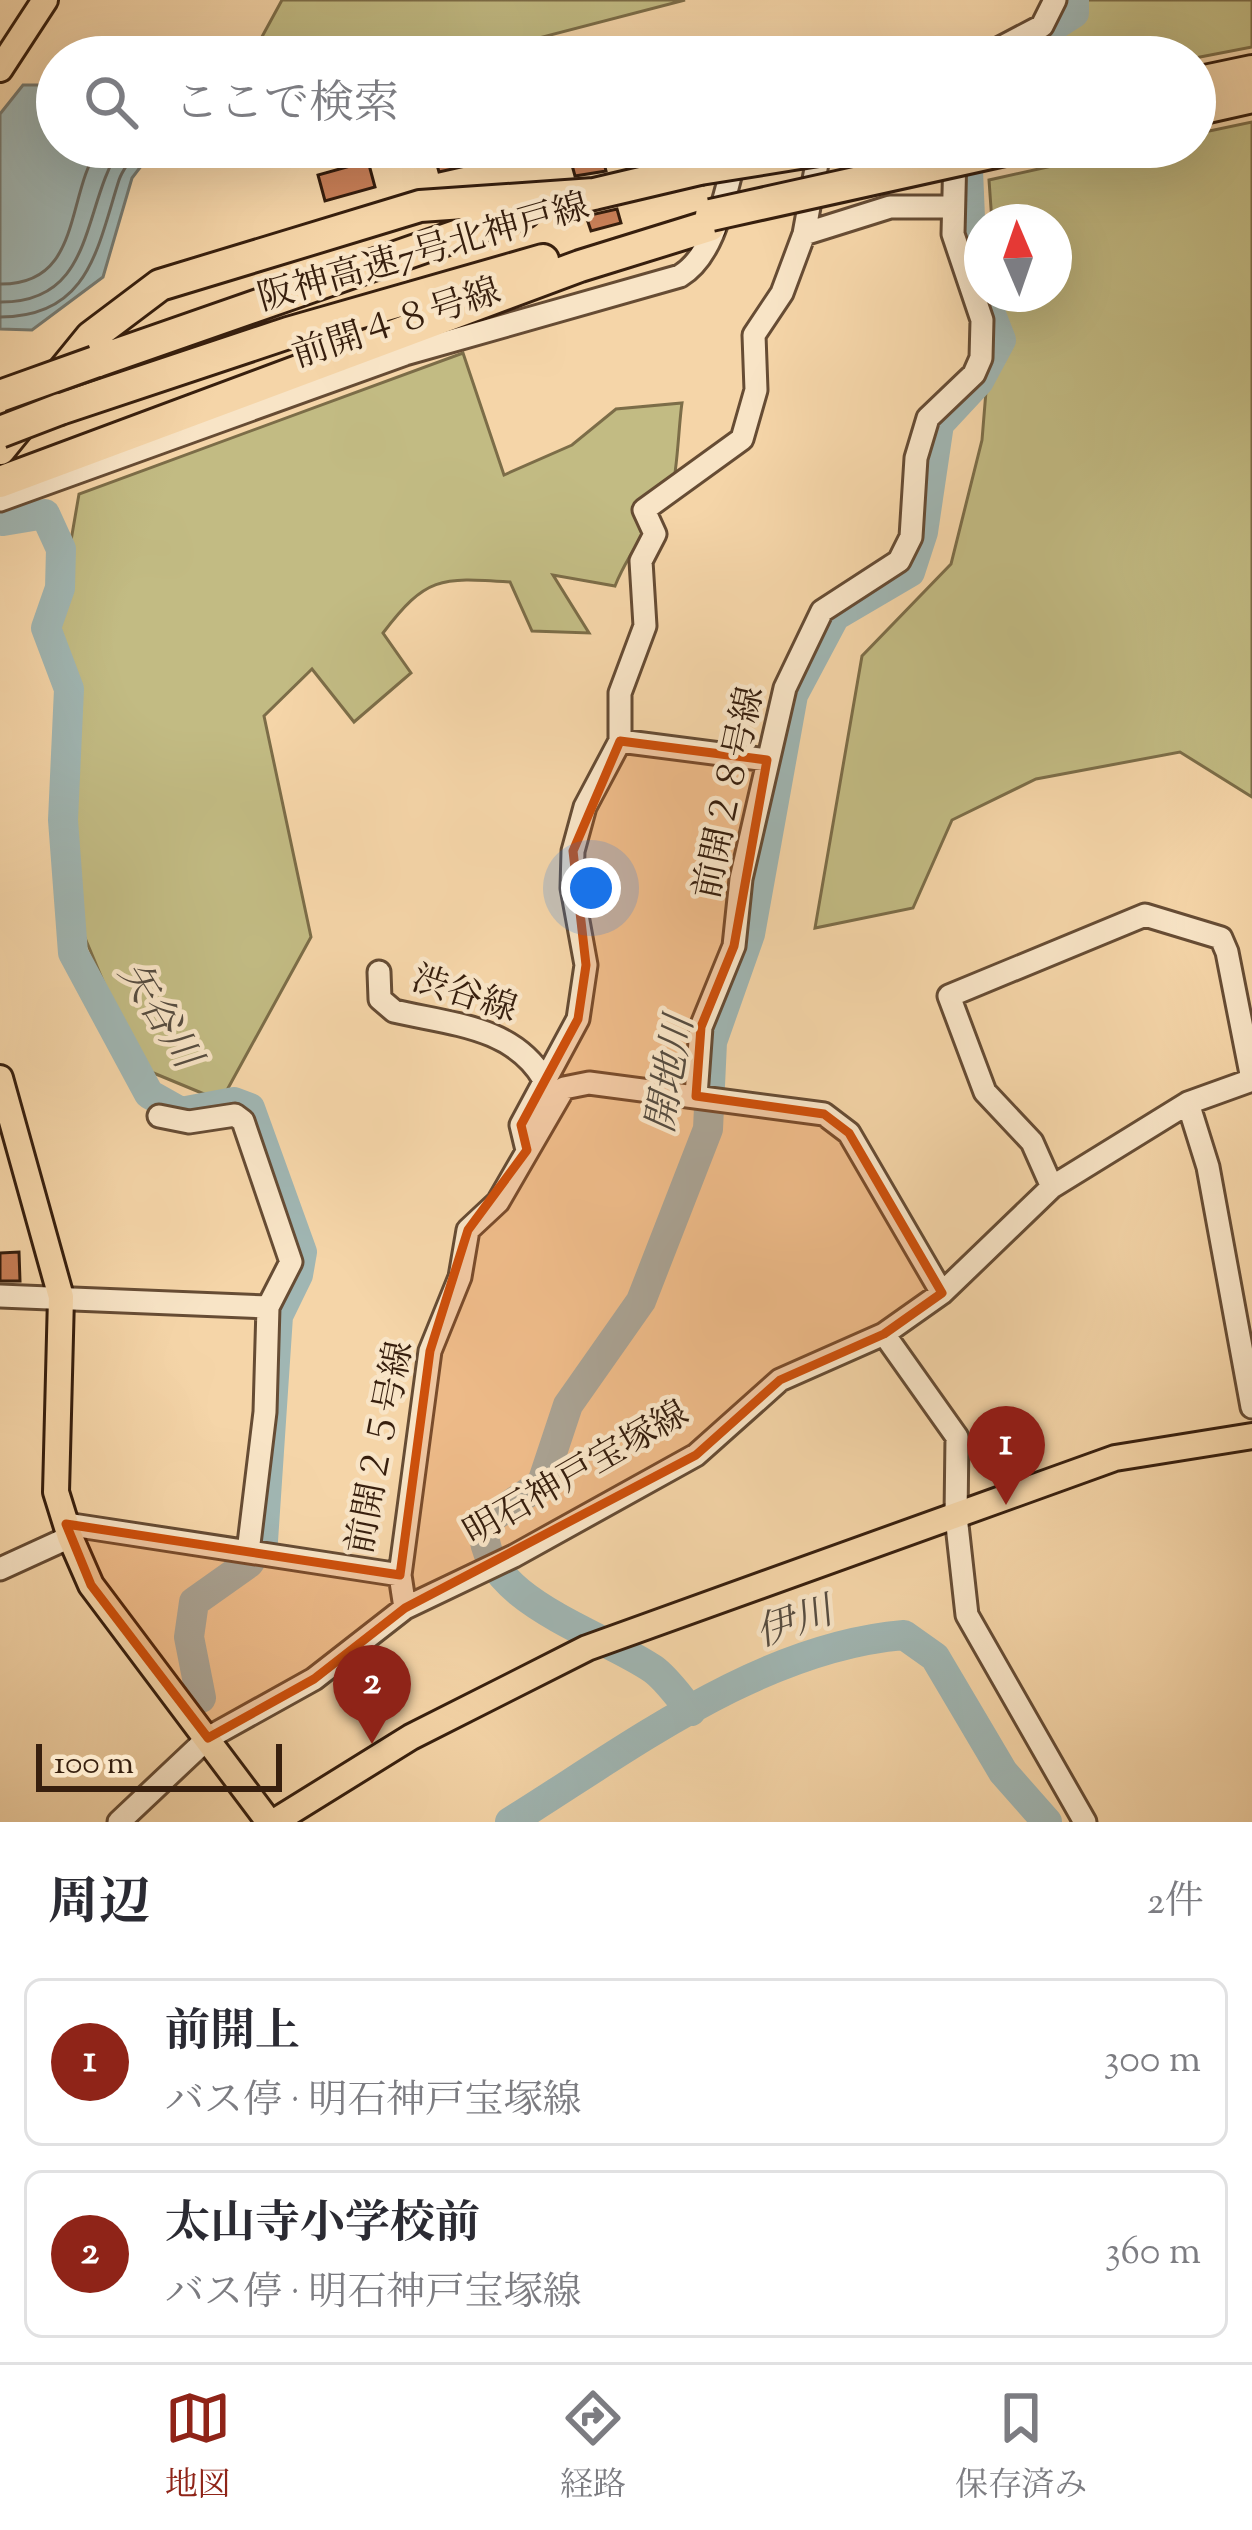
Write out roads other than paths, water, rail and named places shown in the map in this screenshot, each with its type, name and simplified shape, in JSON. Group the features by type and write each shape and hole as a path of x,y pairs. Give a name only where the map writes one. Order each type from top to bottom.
{"highway":[{"path":"1216,79 1252,71"},
{"path":"1216,106 1252,98"},
{"name":"阪神高速7号北神戸線","path":"0,396 495,219 706,168"},
{"path":"0,482 710,220 919,168"},
{"path":"0,449 91,338 160,285 420,206 594,194"},
{"name":"阪神高速7号北神戸線","path":"0,432 288,333 710,220"}],"main road":[{"path":"0,69 45,0"},
{"path":"0,1078 61,1297 56,1492 68,1531 91,1585 272,1822 411,1737 607,1641 1115,1458 1252,1436"}],"street":[{"path":"1023,36 1042,26 1055,0"},
{"name":"前開４８号線","path":"0,500 405,354 680,276 696,266 707,248 732,168"},
{"path":"527,1150 521,1125 578,1019 586,965 572,888 573,850 585,807 620,741 620,693 645,626 641,561 655,534 644,510 742,440 756,390 754,335 782,292 804,234 816,168"},
{"name":"前開２８号線","path":"704,1097 701,1027 734,946 741,879 785,688 822,611 899,561 911,537 916,458 928,418 974,374 981,358 982,320 964,274 951,207 954,168"},
{"path":"804,234 890,207 951,207"},
{"path":"620,741 766,760"},
{"path":"1052,1187 1032,1142 985,1092 949,996 1145,915 1196,926 1221,938 1227,952 1252,1079"},
{"name":"渋谷線","path":"379,972 380,999 394,1011 510,1041 529,1055 543,1078"},
{"name":"明石神戸宝塚線","path":"119,1822 208,1738 314,1679 405,1608 498,1565 696,1455 780,1380 884,1334 942,1293 1052,1187 1189,1103 1252,1079"},
{"name":"前開２５号線","path":"68,1531 400,1575 430,1351 460,1277 468,1230 498,1202 564,1088 589,1084 824,1114 849,1132 942,1293"},
{"path":"1189,1103 1208,1167 1252,1407"},
{"path":"159,1116 189,1122 236,1115 243,1120 291,1262 268,1307 266,1412 254,1553"},
{"path":"0,1296 268,1307"},
{"path":"884,1334 957,1437 956,1516 967,1615 1085,1822"},
{"path":"0,1569 68,1531"},
{"path":"400,1575 405,1608"}],"water":[{"path":"23,85 36,85 36,168 140,168 132,178 103,277 32,330 0,329 0,114"}],"waterway":[{"name":"開地川","path":"1038,36 1074,13 1074,0"},
{"name":"開地川","path":"968,168 969,204"},
{"name":"開地川","path":"691,1711 653,1669 520,1593 487,1549 484,1523 542,1483 568,1405 641,1301 708,1129 712,1042 750,934 793,695 835,616 910,572 923,532 939,424 979,381 1001,340 990,312"},
{"name":"矢谷川","path":"3,521 45,514 61,549 60,588 46,628 69,689 63,820 73,953 149,1094 181,1112 234,1102 250,1108 302,1252 298,1275 278,1316 263,1541 249,1563 194,1602 189,1637 201,1698"},
{"name":"伊川","path":"510,1822 649,1733 747,1680 851,1643 904,1635 935,1657 1003,1772 1047,1822"}],"place":[{"name":"前開上","path":"1006,1505"},
{"name":"太山寺小学校前","path":"372,1744"}]}
